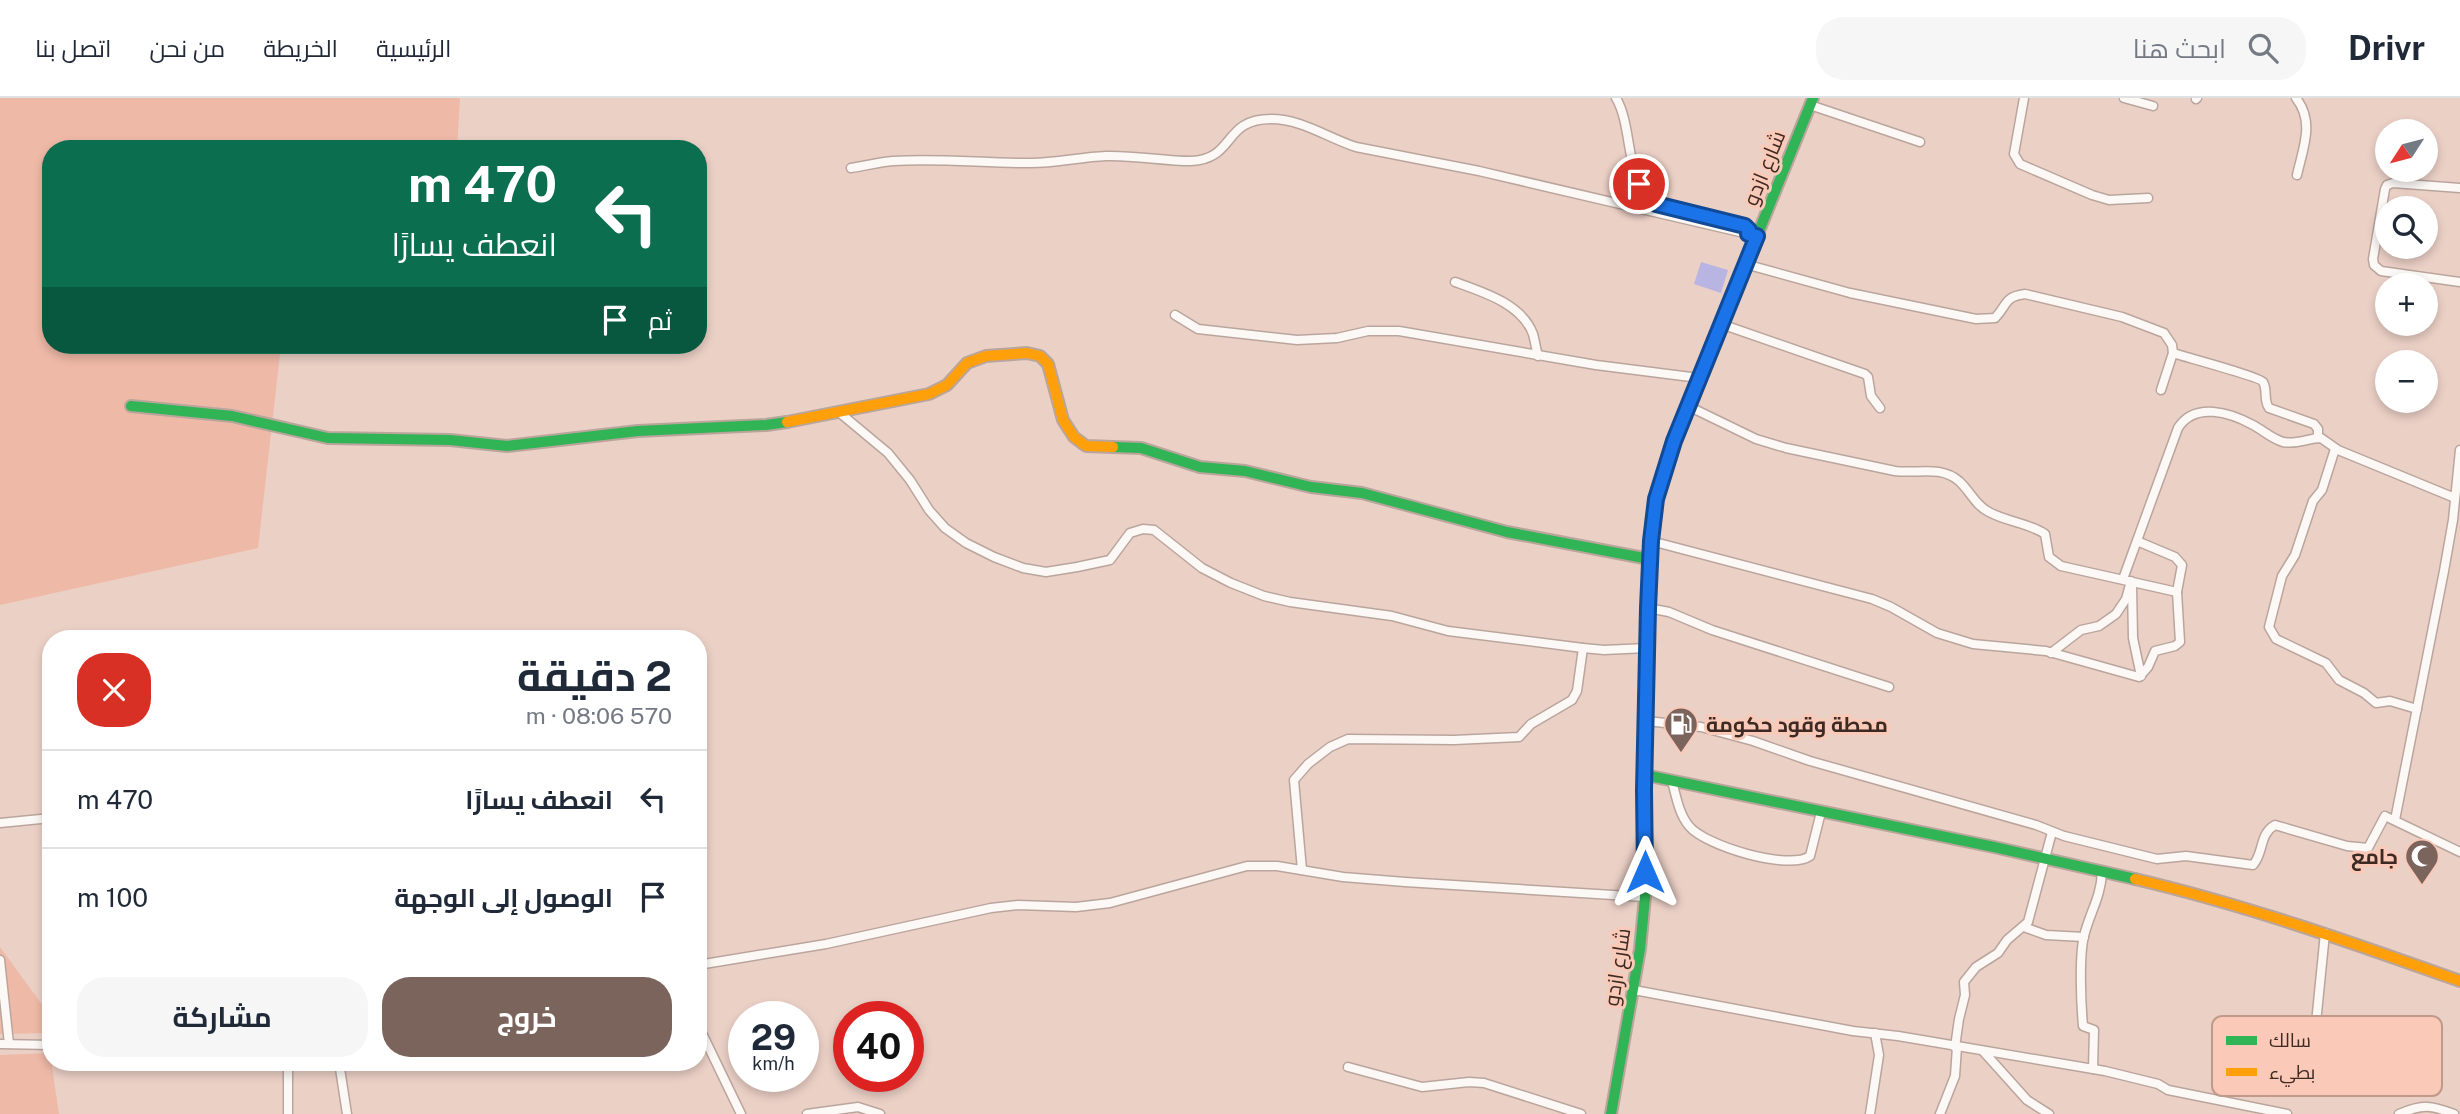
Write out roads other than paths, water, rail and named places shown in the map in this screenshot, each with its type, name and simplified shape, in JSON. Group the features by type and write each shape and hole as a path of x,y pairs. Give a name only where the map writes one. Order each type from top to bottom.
{"street":[{"path":"1616,98 1623,113 1639,184 1647,197 1656,204 1745,226 1752,235"},
{"path":"2024,98 2014,154 2020,164 2109,200 2148,198"},
{"path":"2124,98 2153,106"},
{"path":"2296,98 2305,112 2308,126 2297,175"},
{"path":"1811,102 1920,142"},
{"name":"شارع ازدو","path":"1611,1114 1634,990 1645,897 1649,559 1656,499 1688,406 1745,264 1752,235 1811,102"},
{"path":"851,169 892,161 1044,164 1107,156 1192,161 1216,155 1239,127 1273,119 1306,125 1339,142 1356,147 1479,170 1752,235"},
{"path":"2460,188 2393,183 2387,185 2372,259 2381,271 2460,282"},
{"path":"1745,264 1850,293 1976,319 1995,318 2006,301 2014,295 2038,296 2122,317 2157,329 2169,338 2172,353 2161,390"},
{"path":"1455,282 1512,307 1524,318 1532,333 1538,356"},
{"path":"1175,315 1190,326 1208,331 1240,332 1297,340 1337,338 1368,331 1399,331 1538,356 1699,378"},
{"path":"1721,324 1865,374 1868,377 1871,396 1880,408"},
{"path":"131,406 232,416 328,438 450,440 507,446 638,431 766,425 840,413 929,394 947,385 967,363 986,356 1027,352 1040,356 1048,365 1063,420 1074,437 1086,446 1141,448 1200,467 1245,471 1311,487 1362,493 1507,532 1649,559"},
{"path":"2172,353 2258,377 2265,386 2268,407 2314,424 2318,429 2318,438"},
{"path":"1688,406 1756,439 1786,448 1895,471 1924,470 1943,473 1958,481 1987,511 2046,534 2046,549 2055,563 2177,592"},
{"path":"2052,653 2081,630 2099,626 2116,614 2126,599 2127,580 2137,541 2168,450 2181,422 2191,415 2205,411 2222,414 2242,420 2269,436 2290,443 2318,438 2328,441 2335,449 2455,498"},
{"path":"840,413 888,453 929,510 946,528 966,544 1023,568 1046,572 1105,562 1116,553 1130,533 1143,529 1154,530 1202,568 1264,596 1392,616 1448,631 1583,648 1647,648"},
{"path":"2335,449 2322,490 2313,501 2295,555 2281,576 2269,627 2276,639 2326,663 2339,680 2364,692 2376,703 2390,701 2417,709"},
{"path":"2395,820 2444,571 2460,450"},
{"path":"1651,541 1871,599 1937,633 1973,644 2052,653 2131,676 2141,676"},
{"path":"2137,541 2180,560 2182,565 2177,592 2180,642 2175,646 2155,650 2141,676"},
{"path":"2127,580 2133,596 2133,638 2141,676"},
{"path":"1648,608 1669,612 1712,630 1889,687"},
{"path":"1302,870 1294,780 1308,764 1330,747 1348,739 1443,740 1519,737 1531,724 1572,700 1577,691 1583,648"},
{"path":"1647,722 1701,727 2036,825 2052,832 2157,859 2197,857 2253,865 2257,861 2266,832 2275,825 2362,849 2368,848 2385,816 2460,852"},
{"path":"1645,775 2181,890 2325,933 2460,981"},
{"path":"1672,781 1687,824 1699,836 1730,849 1753,854 1802,861 1810,856 1821,813"},
{"path":"0,823 42,819"},
{"path":"1940,1114 1955,1076 1959,1019 1965,995 1964,982 1976,967 1998,953 2007,940 2024,927 2030,917 2052,832"},
{"path":"707,964 826,944 991,908 1018,905 1076,907 1110,903 1247,866 1277,866 1343,877 1405,883 1645,897"},
{"path":"2094,1069 2094,1030 2083,1026 2084,937 2101,891 2102,872"},
{"path":"2024,927 2046,935 2084,937"},
{"path":"2317,1016 2325,933"},
{"path":"0,960 5,1044 42,1045"},
{"path":"1634,990 1853,1031 2132,1076 2168,1090 2244,1110 2287,1114"},
{"path":"1870,1114 1880,1055 1875,1033"},
{"path":"707,1044 741,1114"},
{"path":"1983,1051 1999,1072 2027,1100 2049,1114"},
{"path":"1348,1067 1422,1087 1484,1083 1581,1114"},
{"path":"288,1071 288,1114"},
{"path":"340,1071 346,1114"},
{"path":"2399,1114 2433,1106 2454,1114"},
{"path":"807,1114 858,1107 880,1114"}],"place":[{"name":"محطة وقود حكومة","path":"1681,754"},
{"name":"جامع","path":"2422,886"}]}
